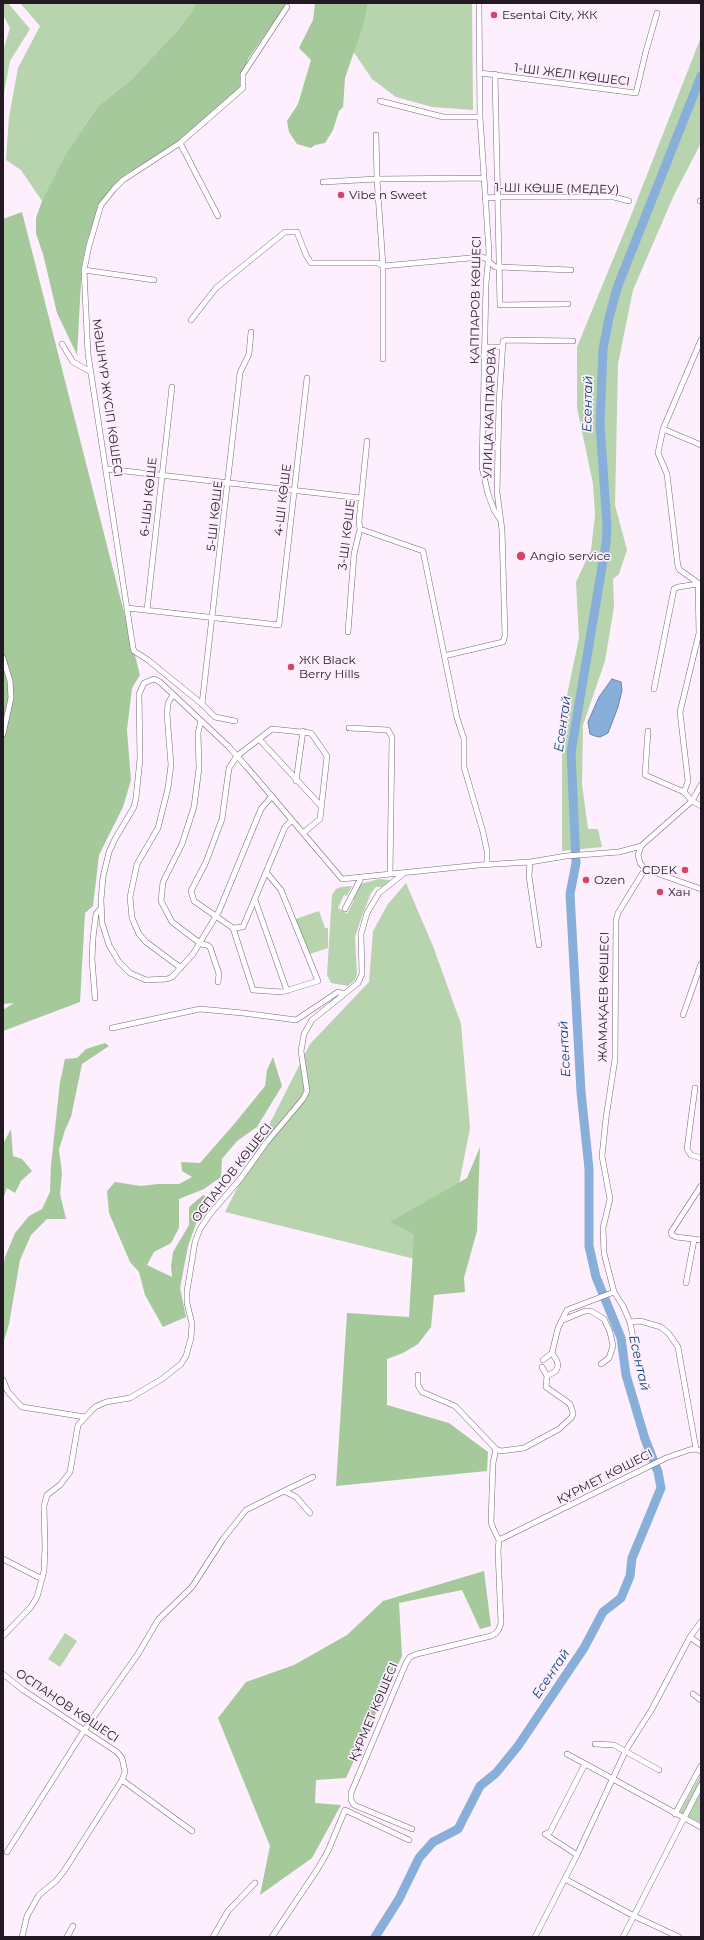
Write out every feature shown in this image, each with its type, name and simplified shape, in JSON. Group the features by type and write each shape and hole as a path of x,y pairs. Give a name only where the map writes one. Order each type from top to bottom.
{"street":[{"name":"ҚАППАРОВ КӨШЕСІ","path":"479,3 480,117 489,260 486,281 483,447 484,481 494,510 501,521"},
{"name":"МӘШHҮР ЖҮСІП КӨШЕСІ","path":"235,721 215,718 202,704 148,660 134,651 91,372 83,291 84,270 89,246 101,205 123,180 180,143 243,88 243,74 287,7"},
{"name":"1-ШІ ЖЕЛІ КӨШЕСІ","path":"494,74 636,93 657,13"},
{"path":"480,72 494,74"},
{"name":"ҚАППАРОВ КӨШЕСІ","path":"494,74 499,268"},
{"path":"380,101 443,116 480,117"},
{"path":"376,135 377,179 383,266 383,359"},
{"path":"180,143 218,216"},
{"path":"323,182 377,179 484,178"},
{"name":"1-ШІ КӨШЕ (МЕДЕУ)","path":"485,198 614,198 629,201"},
{"path":"191,320 216,288 285,232 297,232 306,256 311,263 378,263 383,266 481,257 489,260 495,267 499,268 571,270"},
{"path":"499,268 500,305 568,304"},
{"path":"84,270 154,280"},
{"name":"5-ШІ КӨШЕ","path":"202,704 240,372 249,354 251,332"},
{"path":"699,585 678,567 667,474 658,453 663,429 701,340"},
{"name":"УЛИЦА КАППАРОВА","path":"497,488 503,341 574,341"},
{"path":"62,344 73,362 91,372"},
{"path":"485,347 502,347"},
{"name":"4-ШІ КӨШЕ","path":"213,618 279,625 284,566 295,491 307,378"},
{"name":"6-ШЫ КӨШЕ","path":"147,610 172,387"},
{"path":"663,429 701,445"},
{"name":"3-ШІ КӨШЕ","path":"348,632 354,554 360,529 361,498 367,441"},
{"path":"483,447 498,448"},
{"path":"107,470 361,498"},
{"name":"ҚАППАРОВ КӨШЕСІ","path":"444,656 503,642 506,629 501,521 497,488"},
{"path":"360,529 423,551 457,718 464,739 464,768 482,832 487,864"},
{"path":"654,689 674,589 678,587 699,585"},
{"path":"684,792 688,780 680,712 699,633 699,585"},
{"path":"127,608 213,618"},
{"path":"3,658 10,681 11,698 3,734"},
{"path":"272,796 261,809 216,916 201,944 172,977 157,981 146,980 130,973 119,962 110,945 102,923 101,908 103,877 109,852 134,807 140,759 139,694 144,683 154,679 160,682 237,756 272,796 342,879 402,874 487,864 530,862 566,856 619,852 641,846 692,801 701,785"},
{"path":"173,695 168,703 167,714 171,765 166,796 158,828 137,864 130,897 132,918 139,934 146,942 181,968"},
{"path":"201,722 198,733 199,768 194,808 187,834 167,871 161,892 161,901 168,917 201,944 207,944 210,947 219,974 218,982"},
{"path":"349,728 388,730 392,737 390,874"},
{"path":"266,872 281,890 318,981 287,991 254,990 233,928 194,901 191,891 215,840 222,819 229,768 237,756 272,729 311,733 327,756 320,819 303,833"},
{"path":"296,781 303,731"},
{"path":"648,731 645,774 684,792 692,801 701,806"},
{"path":"259,739 296,781 321,806"},
{"path":"238,940 285,827 292,820"},
{"path":"641,846 638,854 640,862 645,869 701,889"},
{"path":"530,862 529,876 539,945"},
{"name":"ЖАМАҚАЕВ КӨШЕСІ","path":"638,1364 630,1322 623,1306 614,1292 606,1264 603,1228 610,1199 602,1156 615,1059 616,920 618,913 645,869"},
{"name":"ОСПАНОВ КӨШЕСІ","path":"3,1636 31,1607 37,1597 42,1579 46,1547 44,1506 47,1495 60,1485 70,1472 78,1425 95,1407 106,1402 130,1398 172,1372 186,1356 191,1338 192,1324 187,1303 187,1291 195,1242 200,1229 210,1214 241,1178 266,1143 303,1099 307,1091 300,1051 304,1034 312,1020 358,983 362,974 361,934 367,913 379,893 402,874"},
{"path":"345,908 361,878"},
{"path":"255,900 287,991"},
{"path":"95,998 92,959 93,938 96,914 101,908"},
{"path":"233,928 243,927"},
{"path":"683,1015 701,964"},
{"path":"112,1028 200,1010 243,1013 296,1020 338,992 344,994"},
{"path":"695,1088 687,1149 691,1155 701,1158"},
{"path":"701,1186 671,1232 676,1237 701,1240"},
{"path":"686,1283 694,1240"},
{"path":"543,1360 552,1353 558,1328 567,1310 614,1292"},
{"path":"563,1320 590,1311 604,1320 610,1332 613,1346 609,1358 601,1364"},
{"path":"630,1322 640,1321 661,1327 669,1334 678,1347 698,1450"},
{"path":"547,1376 556,1371 558,1366 552,1353"},
{"path":"418,1375 418,1385 422,1392 455,1406 496,1449 501,1450 524,1448 559,1429 569,1420 573,1413 572,1408 546,1387 547,1376 542,1367"},
{"path":"3,1380 8,1392 22,1407 85,1417"},
{"path":"496,1449 493,1463 491,1522 499,1540"},
{"name":"ҚҰРМЕТ КӨШЕСІ","path":"412,1829 354,1805 351,1800 351,1793 406,1663 410,1657 491,1636 496,1633 501,1623 498,1558 499,1540 661,1460 681,1452 698,1450"},
{"path":"7,1852 85,1729 138,1654 158,1620 192,1587 223,1539 246,1510 313,1477"},
{"path":"284,1491 296,1497 310,1513"},
{"path":"3,1559 42,1579"},
{"path":"535,1937 577,1855 626,1750 652,1709 690,1638 701,1622"},
{"path":"690,1638 701,1645"},
{"name":"ОСПАНОВ КӨШЕСІ","path":"3,1674 23,1690 85,1729 117,1752 122,1758 124,1772 122,1780"},
{"path":"693,1694 701,1700"},
{"path":"596,1744 611,1744 626,1750 659,1770"},
{"path":"567,1754 701,1827"},
{"path":"577,1855 546,1834 550,1832 585,1764"},
{"path":"675,1814 701,1766"},
{"path":"22,1937 27,1916 39,1895 64,1871 122,1780 192,1831"},
{"path":"623,1937 701,1785"},
{"path":"272,1937 328,1851 344,1810 409,1840"},
{"path":"565,1879 634,1916 679,1937"},
{"path":"212,1937 228,1911 255,1883"},
{"path":"67,1937 73,1926"}],"green space":[{"path":"3,3 8,3 30,29 10,61 3,98 3,51 10,28 3,15"},
{"path":"20,3 196,3 190,14 176,32 130,81 98,106 42,201 21,170 6,160 9,117 18,68 40,26"},
{"path":"196,3 287,3 248,59 240,87 179,143 126,174 114,185 100,203 87,241 82,264 77,355 57,313 43,254 36,234 36,218 42,201 65,156 98,106 130,81 176,32 190,14"},
{"path":"315,3 368,3 365,20 345,78 343,107 339,111 333,130 325,143 315,145 311,148 297,144 289,132 287,121 298,104 311,60 299,48 313,20"},
{"path":"368,3 472,3 473,110 432,107 396,97 372,79 353,51 365,20"},
{"path":"701,37 701,143 674,195 633,290 618,364 615,505 627,550 619,574 613,579 614,607 605,661 583,725 582,784 588,829 598,829 602,847 562,851 562,719 579,638 576,582 591,550 595,515 593,484 577,408 577,347 630,218"},
{"path":"22,212 140,675 132,688 127,730 131,780 123,807 99,855 93,906 85,913 80,1002 3,1031 3,1010 14,1003 3,1004 3,219"},
{"path":"379,879 390,880 382,887 376,887 371,893 362,916 355,937 357,974 355,980 348,986 331,983 327,975 332,895 336,889 352,886 347,896 344,895 338,908 347,914 354,900 352,899 360,884"},
{"path":"406,883 433,946 461,1024 470,1128 443,1266 225,1212 310,1044 369,982 373,931 388,904"},
{"path":"319,911 325,928 328,928 328,948 307,955 293,920"},
{"path":"105,1043 109,1046 82,1064 71,1117 59,1150 62,1173 60,1194 66,1219 47,1219 31,1235 20,1260 9,1324 3,1344 3,1267 5,1257 15,1233 29,1216 42,1209 50,1192 51,1165 60,1082 65,1059 77,1058 86,1049"},
{"path":"273,1057 282,1086 257,1127 237,1141 222,1159 221,1177 204,1189 179,1199 179,1228 171,1243 154,1252 147,1265 172,1277 171,1266 173,1252 189,1225 189,1207 203,1195 210,1198 198,1218 188,1246 180,1288 186,1317 163,1327 145,1295 139,1272 130,1262 109,1213 107,1191 115,1182 141,1186 179,1184 192,1177 182,1171 181,1162 200,1163 265,1086 267,1070"},
{"path":"11,1129 13,1156 22,1159 32,1171 21,1181 15,1193 7,1188 3,1199 3,1144"},
{"path":"480,1147 477,1231 464,1278 465,1292 434,1295 431,1327 418,1344 403,1353 387,1359 387,1405 449,1423 488,1452 487,1471 336,1486 347,1313 409,1317 414,1234 390,1222 467,1178"},
{"path":"484,1571 491,1626 480,1629 462,1590 399,1603 402,1656 346,1778 316,1780 315,1803 341,1805 312,1858 260,1895 270,1846 218,1718 246,1682 294,1665 347,1635 383,1601"},
{"path":"65,1633 77,1641 60,1667 48,1659"},
{"path":"701,1774 701,1823 680,1812"}],"water":[{"path":"612,679 621,682 622,690 618,707 608,733 600,737 595,736 590,734 588,722 599,697"}],"waterway":[{"name":"Есентай","path":"375,1937 399,1899 419,1858 433,1842 458,1829 480,1786 496,1773 518,1746 584,1648 603,1612 621,1598 630,1576 632,1558 661,1488 658,1472 645,1439 626,1375 621,1338 596,1277 589,1246 589,1169 581,1092 570,894 576,863 571,752 606,543 607,527 600,424 603,349 617,288 701,76"}],"place":[{"name":"Esentai City, ЖК","path":"494,15"},
{"name":"Vibe n Sweet","path":"341,195"},
{"name":"Angio service","path":"521,556"},
{"name":"ЖК Black Berry Hills","path":"291,667"},
{"name":"CDEK","path":"685,870"},
{"name":"Ozen","path":"586,880"},
{"name":"Хан","path":"660,892"}]}
